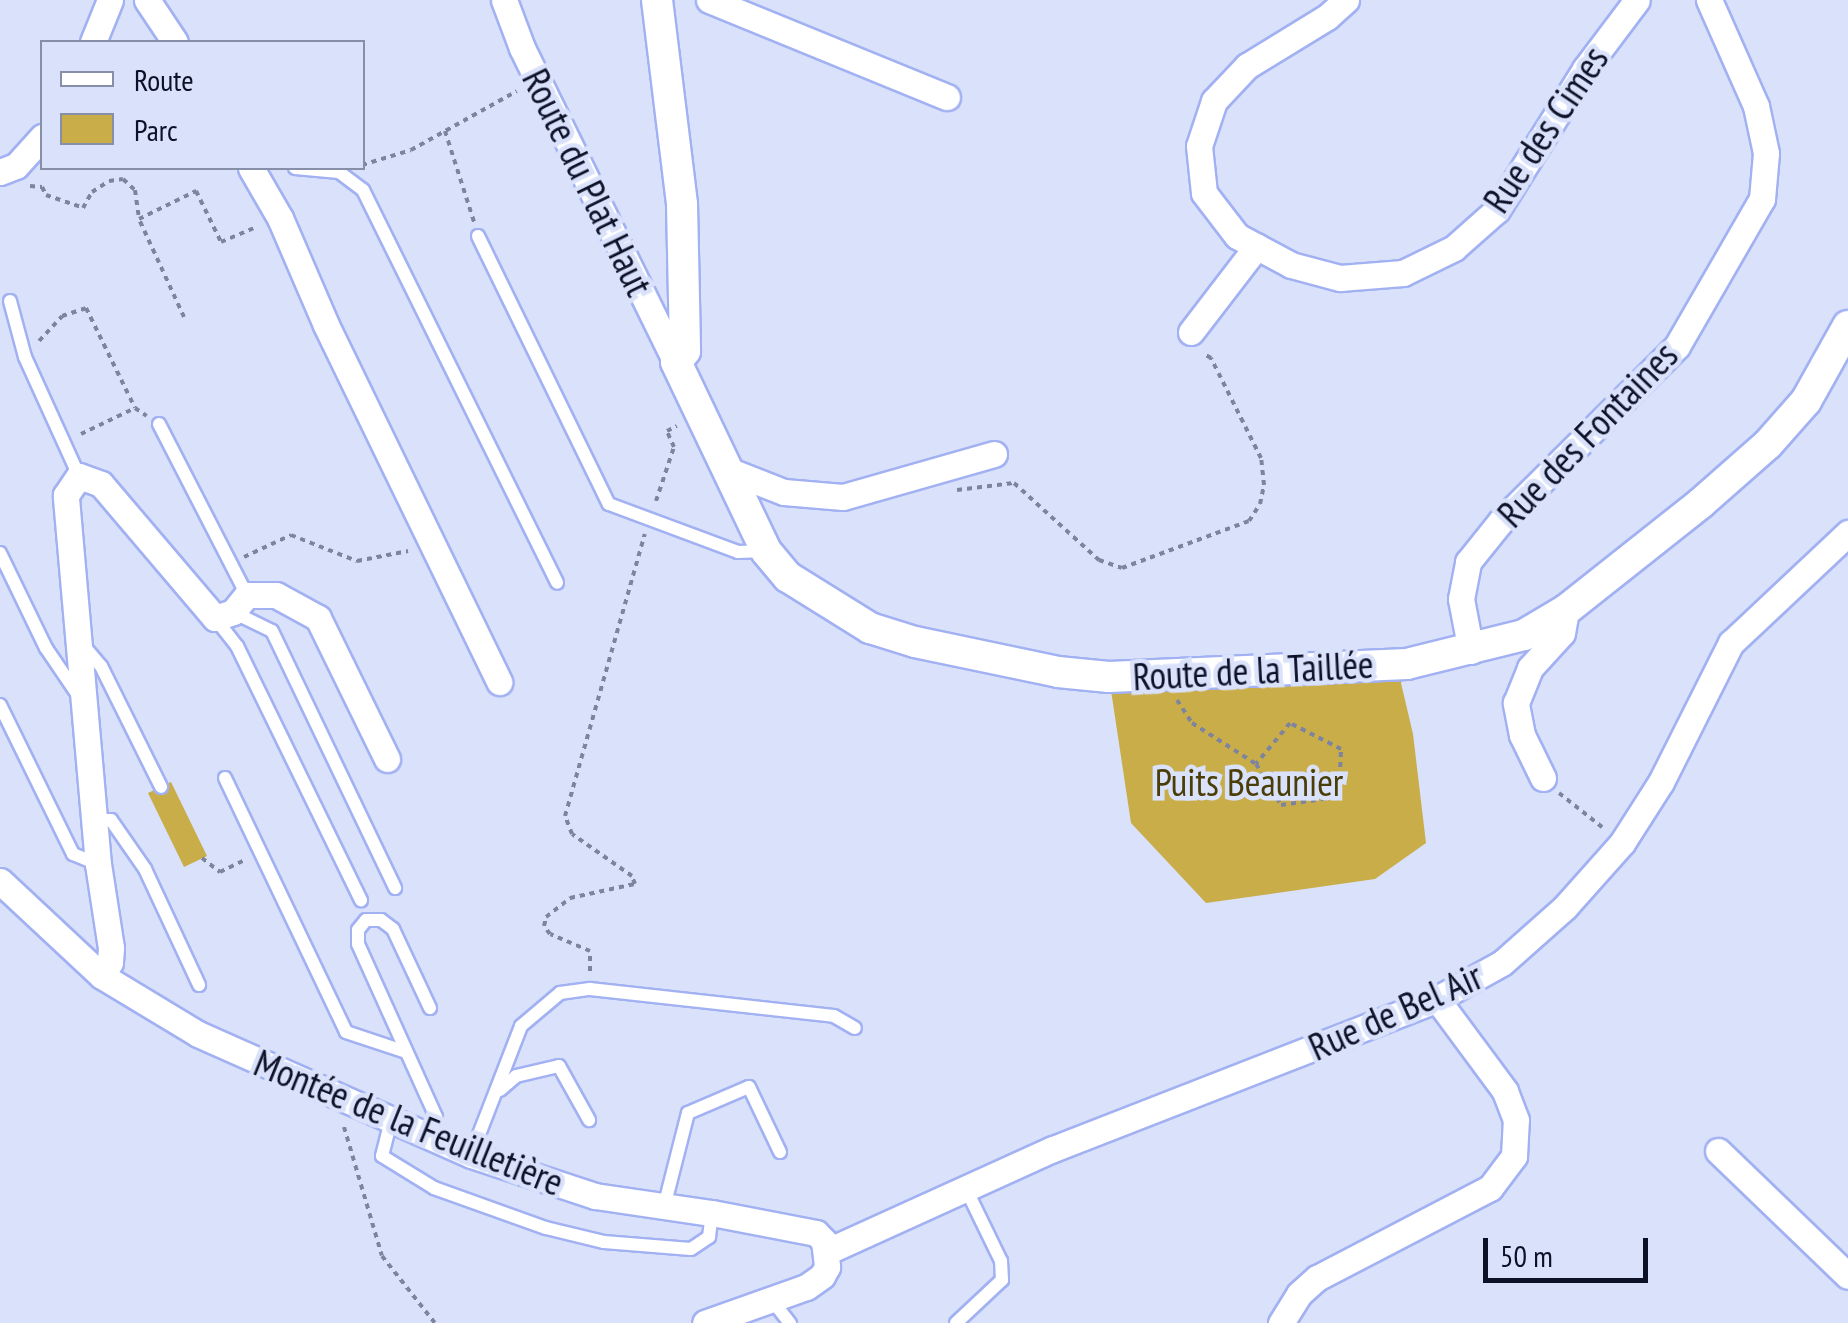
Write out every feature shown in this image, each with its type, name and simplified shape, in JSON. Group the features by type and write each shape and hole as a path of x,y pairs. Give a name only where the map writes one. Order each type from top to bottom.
{"street":[{"path":"94,40 110,0"},
{"path":"148,0 174,40"},
{"name":"Route du Plat Haut","path":"504,0 538,79 676,362"},
{"path":"657,0 682,204 685,351 676,362"},
{"path":"709,0 946,97"},
{"name":"Rue des Cimes","path":"1346,0 1327,17 1247,66 1214,101 1199,146 1204,192 1237,236 1291,266 1340,278 1402,273 1454,248 1497,210 1585,69 1636,0"},
{"name":"Rue des Fontaines","path":"1471,651 1461,599 1468,562 1501,521 1677,346 1762,198 1766,153 1756,106 1709,0"},
{"path":"0,172 16,166 40,139"},
{"path":"252,170 280,218 499,682"},
{"path":"1197,325 1256,246"},
{"name":"Route de la Taillée","path":"676,362 766,551 788,577 870,628 915,642 1058,672 1110,677 1407,664 1524,635 1566,610 1702,503 1768,444 1806,401 1848,326"},
{"path":"730,472 784,492 842,497 994,454"},
{"path":"102,976 110,962 111,948 98,864 66,495 79,476 101,484 231,608 276,595 318,618 387,759"},
{"name":"Rue de Bel Air","path":"828,1251 1053,1149 1436,999 1502,964 1565,908 1622,843 1661,782 1731,643 1848,533"},
{"path":"1543,778 1522,735 1516,704 1530,668 1562,633 1566,610"},
{"name":"Montée de la Feuilletière","path":"0,882 102,976 198,1034 471,1155 594,1196 712,1212 816,1233 828,1251"},
{"path":"1290,1320 1317,1278 1490,1188 1514,1156 1516,1120 1505,1090 1436,999"},
{"path":"1718,1151 1848,1276"},
{"path":"705,1323 771,1300 822,1276 828,1251"}],"lane":[{"path":"318,170 339,172 363,190 558,583"},
{"path":"478,236 610,504 738,552 766,551"},
{"path":"10,301 25,358 79,476"},
{"path":"159,424 231,564 231,608 237,646 361,900"},
{"path":"0,553 46,648 84,704"},
{"path":"231,608 272,631 395,888"},
{"path":"79,641 101,666 161,787"},
{"path":"0,705 73,854 98,864"},
{"path":"225,778 346,1032 406,1052"},
{"path":"95,820 110,820 145,868 199,984"},
{"path":"430,1008 393,929 380,920 366,920 358,930 358,944 436,1116 430,1137"},
{"path":"471,1155 520,1026 560,993 590,989 834,1016 855,1028"},
{"path":"498,1092 516,1076 559,1066 589,1120"},
{"path":"664,1207 688,1112 750,1086 780,1152"},
{"path":"391,1120 382,1156 434,1188 546,1228 604,1242 691,1249 709,1236 712,1212"},
{"path":"956,1323 1002,1280 1001,1261 966,1191"},
{"path":"771,1300 790,1323"}],"path":[{"path":"365,164 412,150 538,79"},
{"path":"445,131 478,236"},
{"path":"27,186 42,186 46,195 83,208 92,192 123,178 134,190 139,219 184,318"},
{"path":"139,219 196,191 221,242 280,218"},
{"path":"25,358 62,316 86,308 135,408 64,443"},
{"path":"940,472 959,492 1014,483 1099,560 1122,568 1249,521 1260,504 1264,485 1261,458 1212,358 1198,351 1197,325"},
{"path":"590,951 550,934 544,926 546,917 570,898 635,884 632,876 572,834 565,816 650,518 674,448 667,430 704,414"},
{"path":"231,564 291,535 356,561 400,554 431,541"},
{"path":"1164,673 1166,685 1192,723 1256,764 1282,804 1340,797 1340,749 1290,723 1256,764"},
{"path":"1543,778 1622,843"},
{"path":"202,858 220,872 260,852"},
{"path":"335,1095 382,1256 435,1323"}],"green space":[{"name":"Puits Beaunier","path":"1407,664 1401,683 1413,734 1426,843 1375,879 1206,903 1131,823 1109,677"},
{"path":"171,782 207,856 184,867 148,793"}]}
